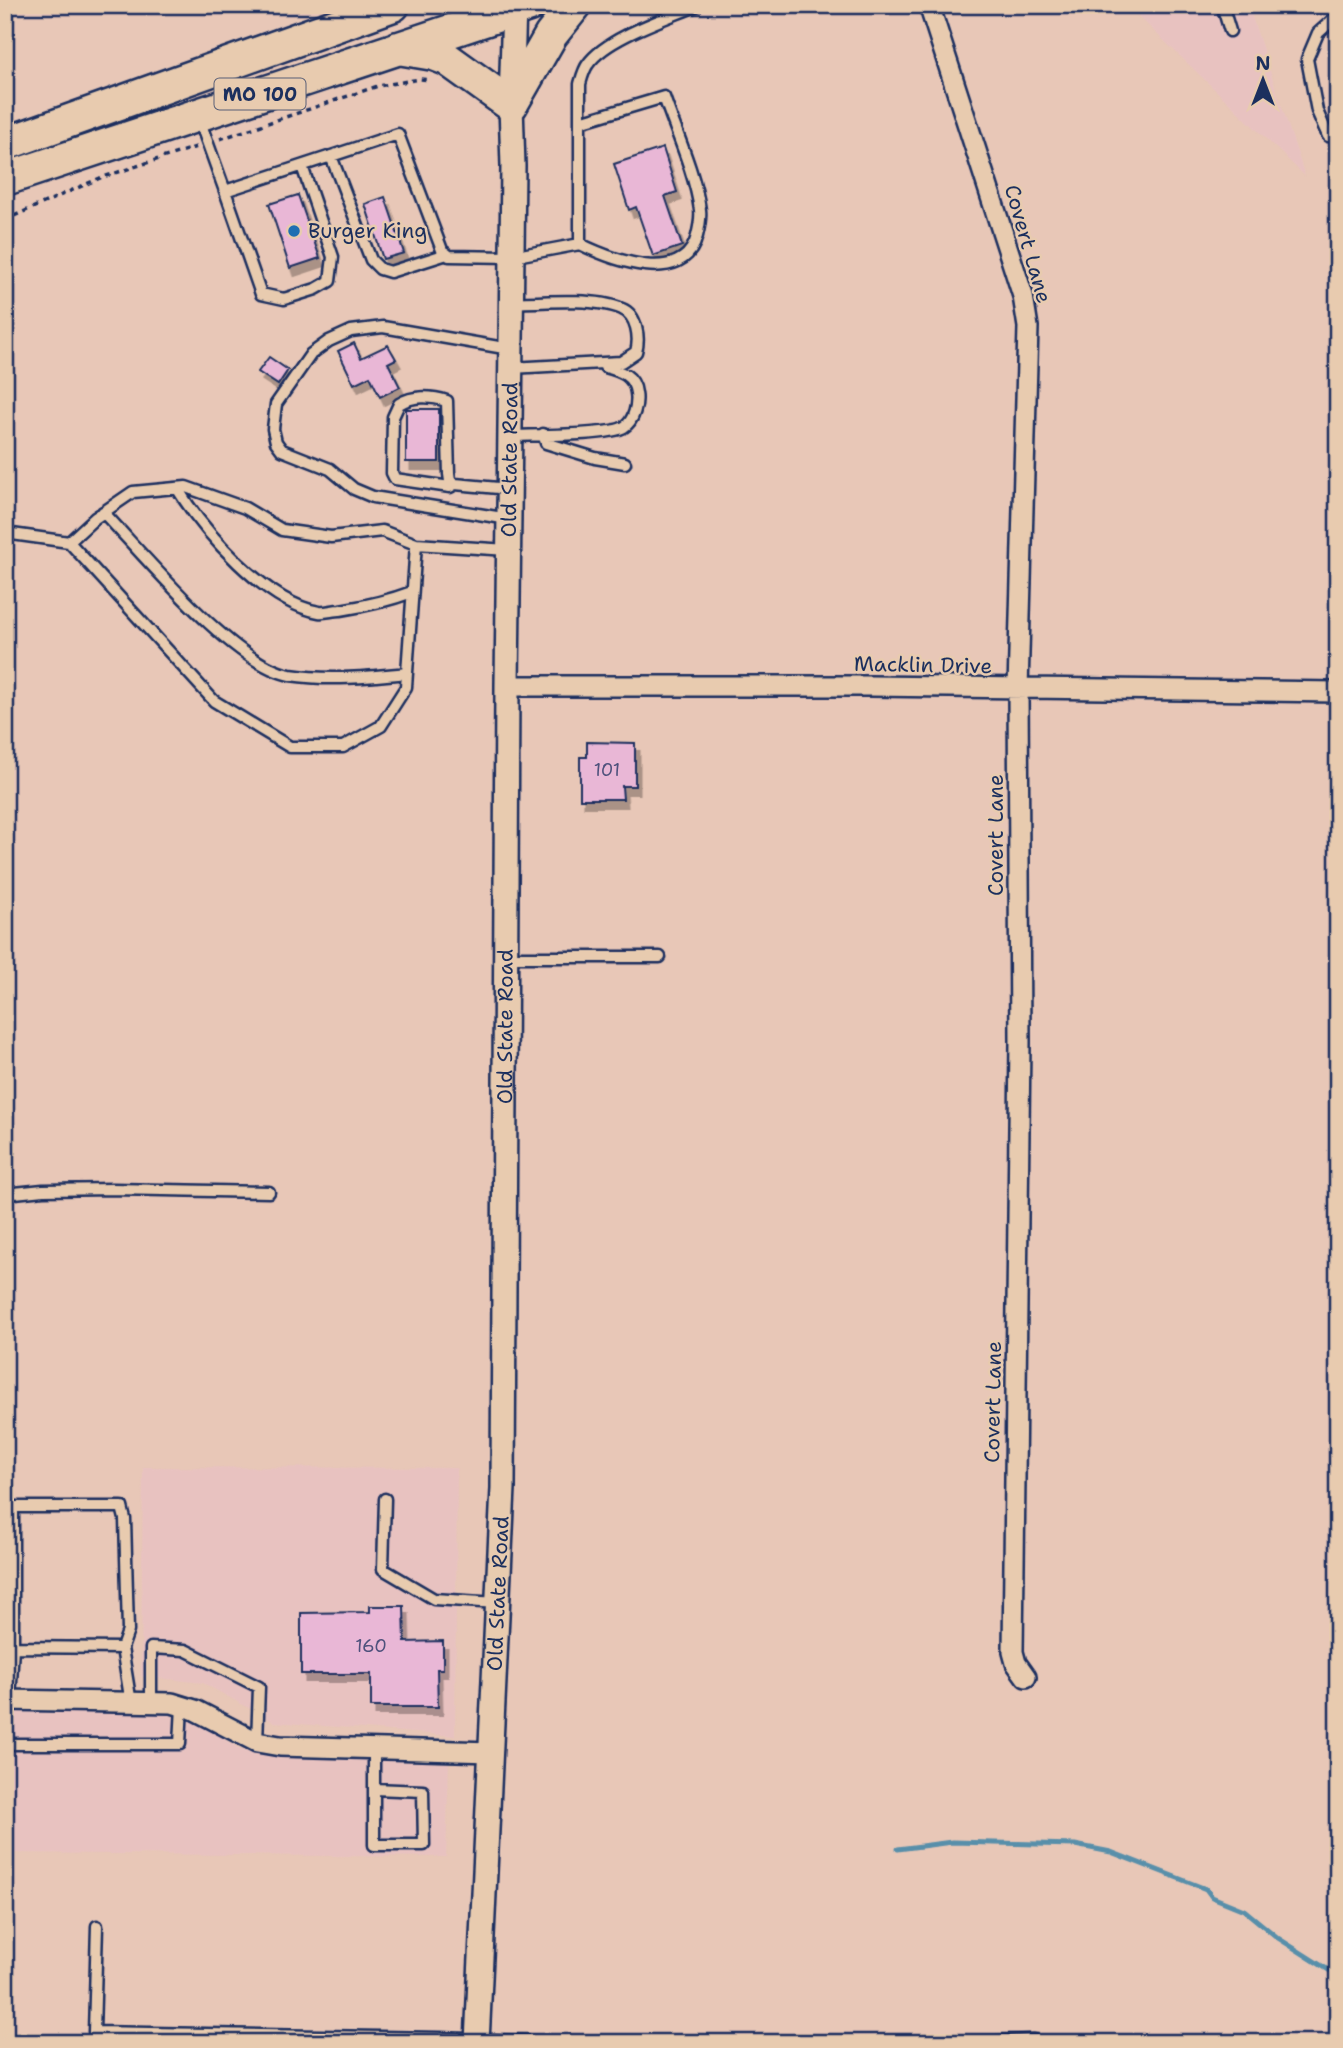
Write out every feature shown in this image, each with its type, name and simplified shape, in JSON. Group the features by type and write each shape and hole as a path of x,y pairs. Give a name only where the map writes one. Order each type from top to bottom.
{"highway":[{"name":"MO 100","path":"5,144 393,5"},
{"path":"396,48 434,54 447,59 512,104 551,35 575,5"},
{"name":"MO 100","path":"5,179 519,7"}],"street":[{"name":"Covert Lane","path":"929,5 1023,296 1028,327 1018,689 1020,1042 1013,1652 1016,1663 1026,1677"},
{"name":"Old State Road","path":"477,2042 503,1488 512,104 519,7"},
{"name":"Macklin Drive","path":"507,686 871,686 1338,692"},
{"path":"8,1700 182,1706 257,1742 279,1746 492,1752"}],"lane":[{"path":"580,244 580,84 589,62 632,33 698,5"},
{"path":"1222,5 1230,31"},
{"path":"1338,15 1318,33 1307,59 1317,111 1328,136 1338,137"},
{"path":"225,191 398,134 442,250 447,254 459,257 511,257 580,244 622,261 662,265 688,254 694,245 701,213 664,97 580,122"},
{"path":"197,115 261,294 284,299 316,289 330,281 333,257 302,166"},
{"path":"331,156 371,260 380,269 390,272 447,254"},
{"path":"509,519 373,497 354,489 330,469 282,450 276,442 273,429 276,404 311,355 328,341 351,331 383,327 510,359 595,364 621,362 636,352 638,337 628,313 622,309 599,304 557,301 511,303"},
{"path":"509,436 617,430 626,426 632,418 637,397 633,381 618,370 595,364"},
{"path":"454,484 450,481 449,474 447,401 413,398 399,404 393,418 392,473 395,479 450,487 454,484 509,489"},
{"path":"543,434 546,443 595,458 625,463"},
{"path":"69,542 103,512 133,492 186,487 245,508 282,530 331,537 382,531 416,544 508,550"},
{"path":"177,488 192,514 237,563 288,602 320,612 373,606 412,592"},
{"path":"103,512 232,644 253,659 288,674 329,678 407,673"},
{"path":"5,533 69,542 214,701 290,747 343,747 381,726 406,687 416,544"},
{"path":"506,957 660,957"},
{"path":"5,1194 43,1190 113,1189 269,1192"},
{"path":"385,1499 383,1569 433,1599 499,1603"},
{"path":"8,1700 13,1647 13,1507 122,1507 125,1518 128,1631 122,1648 131,1703"},
{"path":"13,1647 122,1648"},
{"path":"151,1703 151,1648 185,1650 259,1687 257,1742"},
{"path":"5,1744 180,1744 182,1706"},
{"path":"374,1748 374,1789 374,1845 424,1845 423,1790 374,1789"},
{"path":"97,1926 94,2032 565,2043"},
{"path":"958,2043 1033,2040"}],"path":[{"path":"236,133 378,86 420,79 439,80"},
{"path":"5,220 100,178 192,148"}],"shaded area":[{"path":"1128,5 1248,5 1305,176 1131,9"},
{"path":"143,1467 457,1468 455,1736 274,1722 203,1683 141,1676"},
{"path":"5,1708 159,1710 196,1720 238,1748 264,1755 449,1763 446,1857 5,1853"}],"building":[{"path":"663,148 677,192 665,196 682,246 653,256 636,207 629,210 614,164"},
{"name":"Burger King","path":"298,195 320,258 290,268 269,204"},
{"path":"385,197 404,253 383,259 365,204"},
{"path":"354,343 361,358 388,345 396,359 388,363 400,387 380,397 370,376 354,384 338,351"},
{"path":"269,357 288,370 278,385 258,372"},
{"path":"406,409 439,409 439,462 406,462"},
{"path":"587,742 635,743 635,786 622,786 623,799 580,799 580,757 587,757"},
{"path":"370,1606 404,1606 405,1642 443,1641 443,1669 437,1669 438,1707 371,1707 371,1674 301,1674 301,1613 370,1612"}],"waterway":[{"path":"898,1849 952,1842 1075,1845 1111,1852 1206,1889 1212,1897 1244,1910 1278,1938 1338,1976"}],"place":[{"name":"Burger King","path":"294,231"}]}
